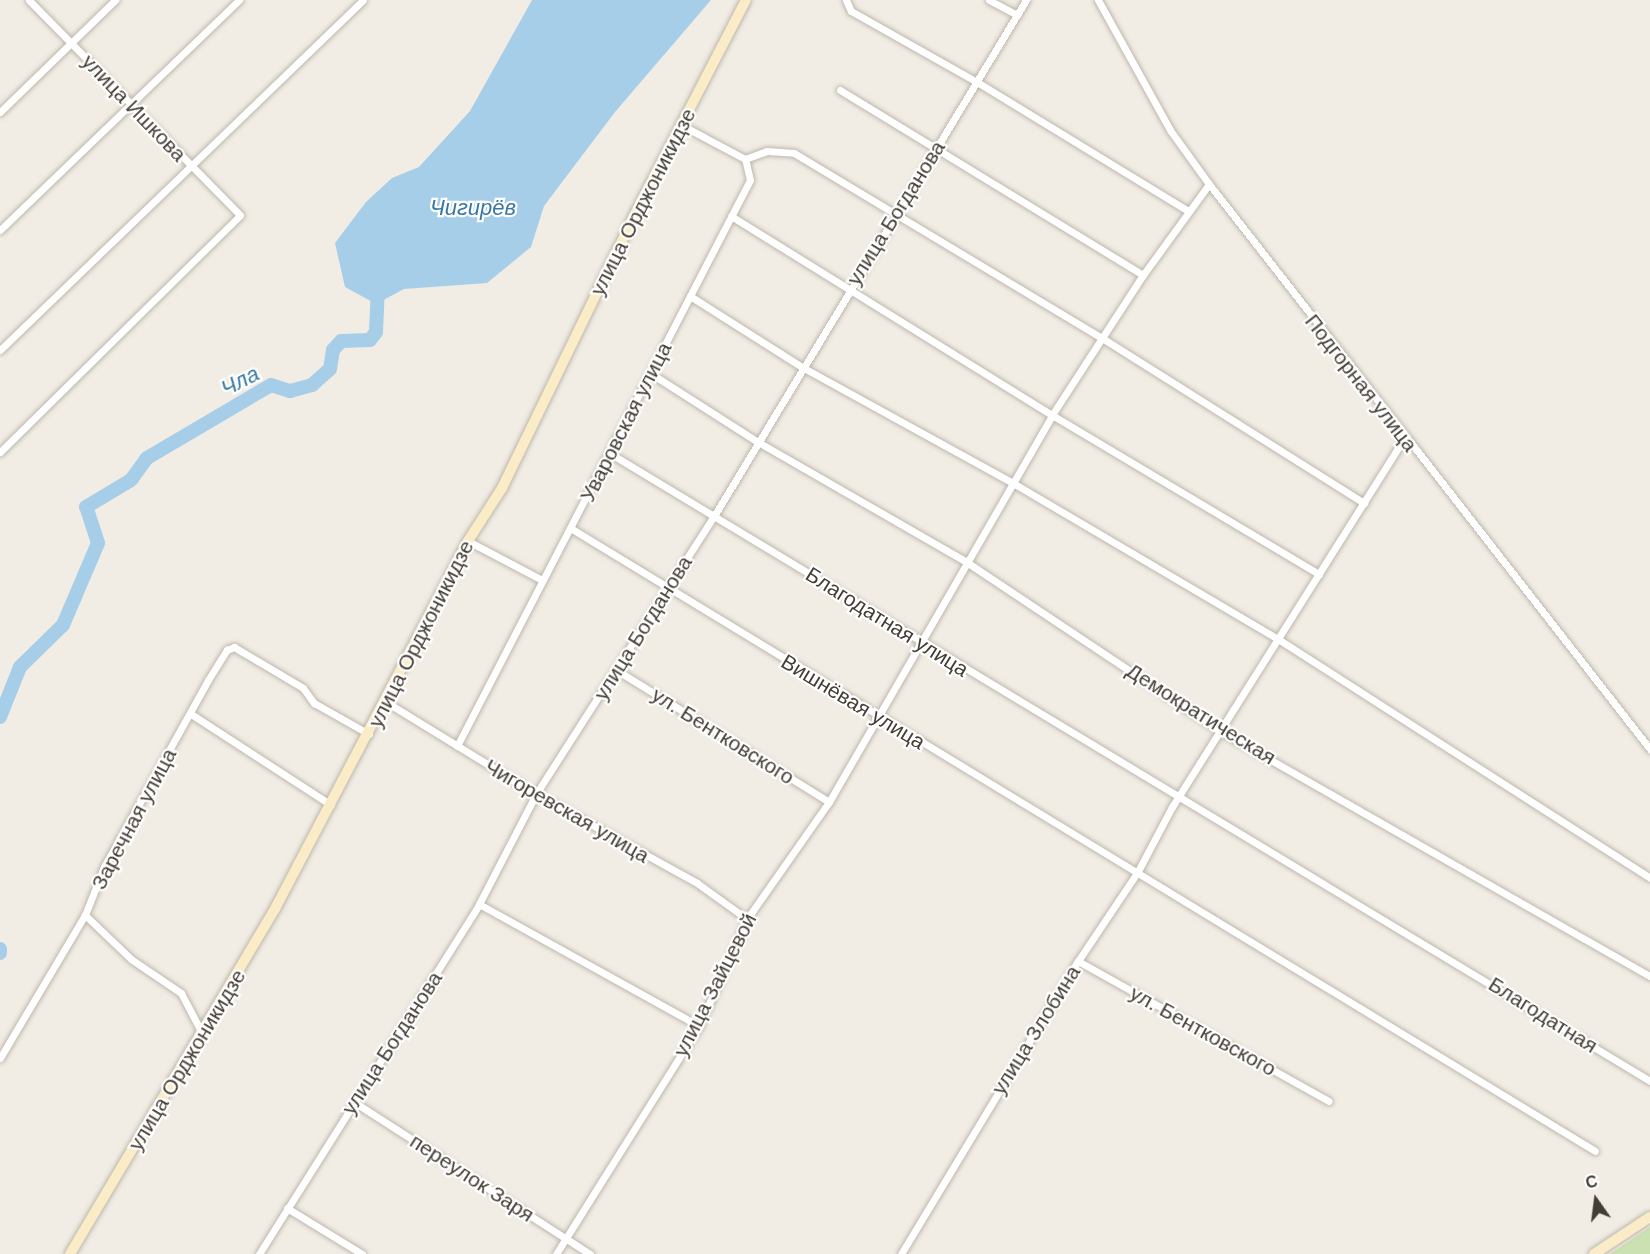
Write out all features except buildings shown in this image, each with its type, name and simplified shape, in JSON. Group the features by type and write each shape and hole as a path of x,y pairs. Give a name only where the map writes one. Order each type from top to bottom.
{"street":[{"name":"улица Ишкова","path":"0,452 240,215 29,0"},
{"path":"0,112 116,0"},
{"path":"0,230 239,0"},
{"path":"0,350 363,0"},
{"name":"улица Орджоникидзе","path":"70,1254 203,1036 331,805 468,541 502,488 681,125 746,0"},
{"path":"846,0 850,11 977,82 1188,210"},
{"path":"989,0 1017,15"},
{"name":"улица Богданова","path":"259,1254 479,904 536,794 618,670 714,516 895,213 1026,0"},
{"name":"Подгорная улица","path":"1098,0 1170,130 1209,184 1404,439 1650,749"},
{"path":"840,90 1143,275"},
{"path":"681,125 745,159 767,151 794,153 1102,338 1364,503"},
{"name":"Уваровская улица","path":"457,746 517,634 540,579 572,529 750,180 745,159"},
{"name":"улица Зайцевой","path":"556,1254 699,1026 747,919 829,802 918,641 1052,415 1143,275 1209,184"},
{"path":"731,216 848,291 1319,574"},
{"path":"690,296 802,367 1013,483 1278,639 1650,878"},
{"name":"Демократическая","path":"650,373 759,442 965,561 1220,731 1650,976"},
{"name":"улица Злобина","path":"901,1254 1078,961 1137,873 1172,807 1404,439"},
{"name":"Благодатная улица","path":"611,454 1177,799"},
{"name":"Вишнёвая улица","path":"572,529 666,590 1595,1151"},
{"path":"468,541 540,579"},
{"name":"Заречная улица","path":"203,1036 181,993 131,959 85,915 104,867 227,650 234,647 251,654 303,688 314,703 369,734"},
{"name":"ул. Бентковского","path":"618,670 829,802"},
{"name":"Чигоревская улица","path":"386,702 536,794 697,883 747,919"},
{"path":"191,714 331,805"},
{"name":"Благодатная","path":"1177,799 1435,950 1650,1082"},
{"path":"479,904 699,1026"},
{"path":"0,1058 85,915"},
{"name":"ул. Бентковского","path":"1078,961 1328,1101"},
{"name":"переулок Заря","path":"354,1102 590,1254"},
{"path":"287,1208 362,1254"},
{"path":"1594,1254 1650,1217"}],"green space":[{"path":"1650,1227 1650,1254 1610,1254"}],"water":[{"name":"Чигирёв","path":"532,0 711,0 615,112 544,206 531,247 487,283 404,289 376,304 345,287 335,243 366,202 392,178 419,167 470,111"}],"waterway":[{"name":"Чла","path":"0,717 20,667 63,625 98,543 86,507 131,480 147,458 271,385 290,391 312,385 330,369 333,350 341,341 370,340 376,332 378,286"}]}
